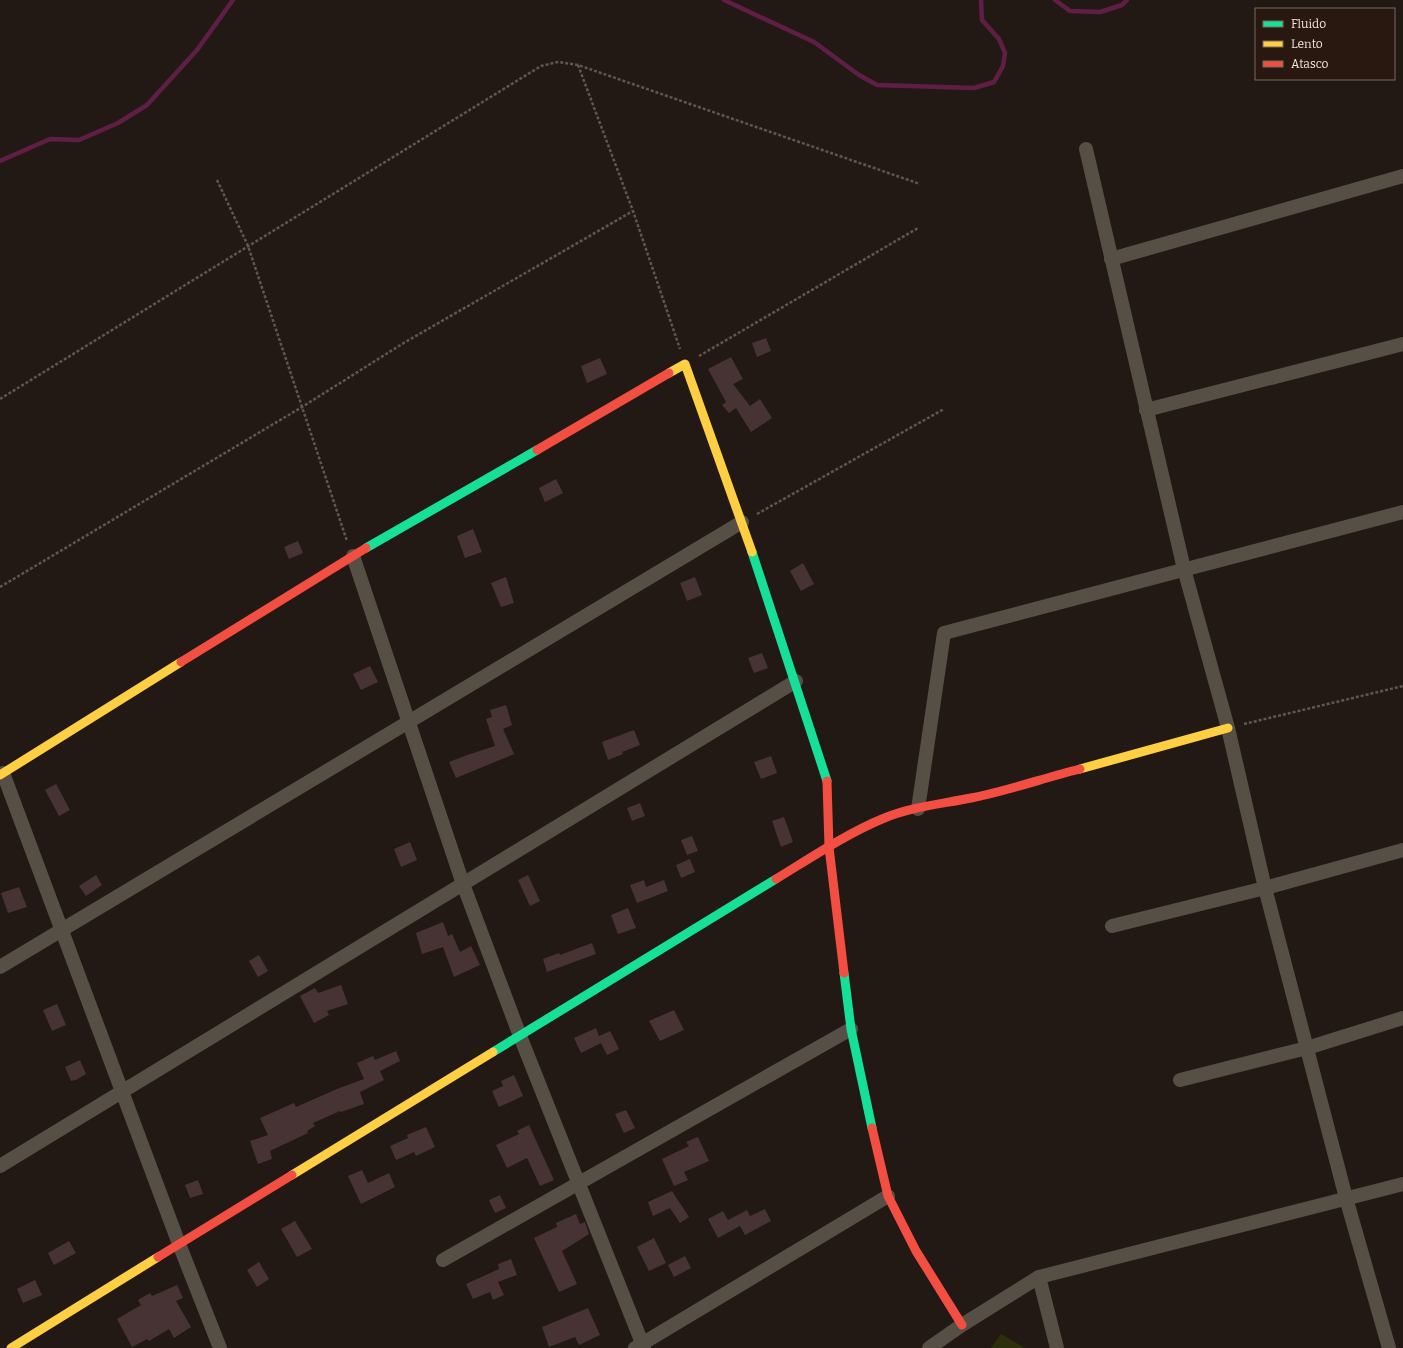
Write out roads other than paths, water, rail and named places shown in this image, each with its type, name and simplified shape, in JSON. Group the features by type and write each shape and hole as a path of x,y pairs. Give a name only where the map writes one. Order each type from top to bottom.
{"street":[{"path":"1086,149 1184,569 1228,728 1265,888 1346,1198 1389,1348"},
{"path":"1111,259 1403,176"},
{"path":"1146,410 1403,344"},
{"path":"220,1348 179,1244 1,774 353,556 685,364 742,522 796,681 827,780 829,847 851,1029 888,1196 916,1251 962,1325"},
{"path":"918,809 944,633 1403,512"},
{"path":"0,967 742,522"},
{"path":"353,556 463,884 640,1346 888,1196"},
{"path":"0,1166 796,681"},
{"path":"12,1348 179,1244 829,847 862,829 889,816 972,798 1228,728"},
{"path":"1112,926 1265,888 1403,850"},
{"path":"1180,1080 1307,1048 1403,1018"},
{"path":"443,1260 851,1029"},
{"path":"929,1348 962,1325 1039,1277 1403,1184"},
{"path":"1039,1277 1057,1348"}],"waterway":[{"path":"0,161 50,139 79,140 118,123 147,105 197,50 233,0"},
{"path":"724,0 814,42 859,75 877,85 974,88 994,82 1003,66 1005,53 999,39 982,20 981,0"},
{"path":"1055,0 1070,11 1100,12 1122,5 1127,0"}]}
